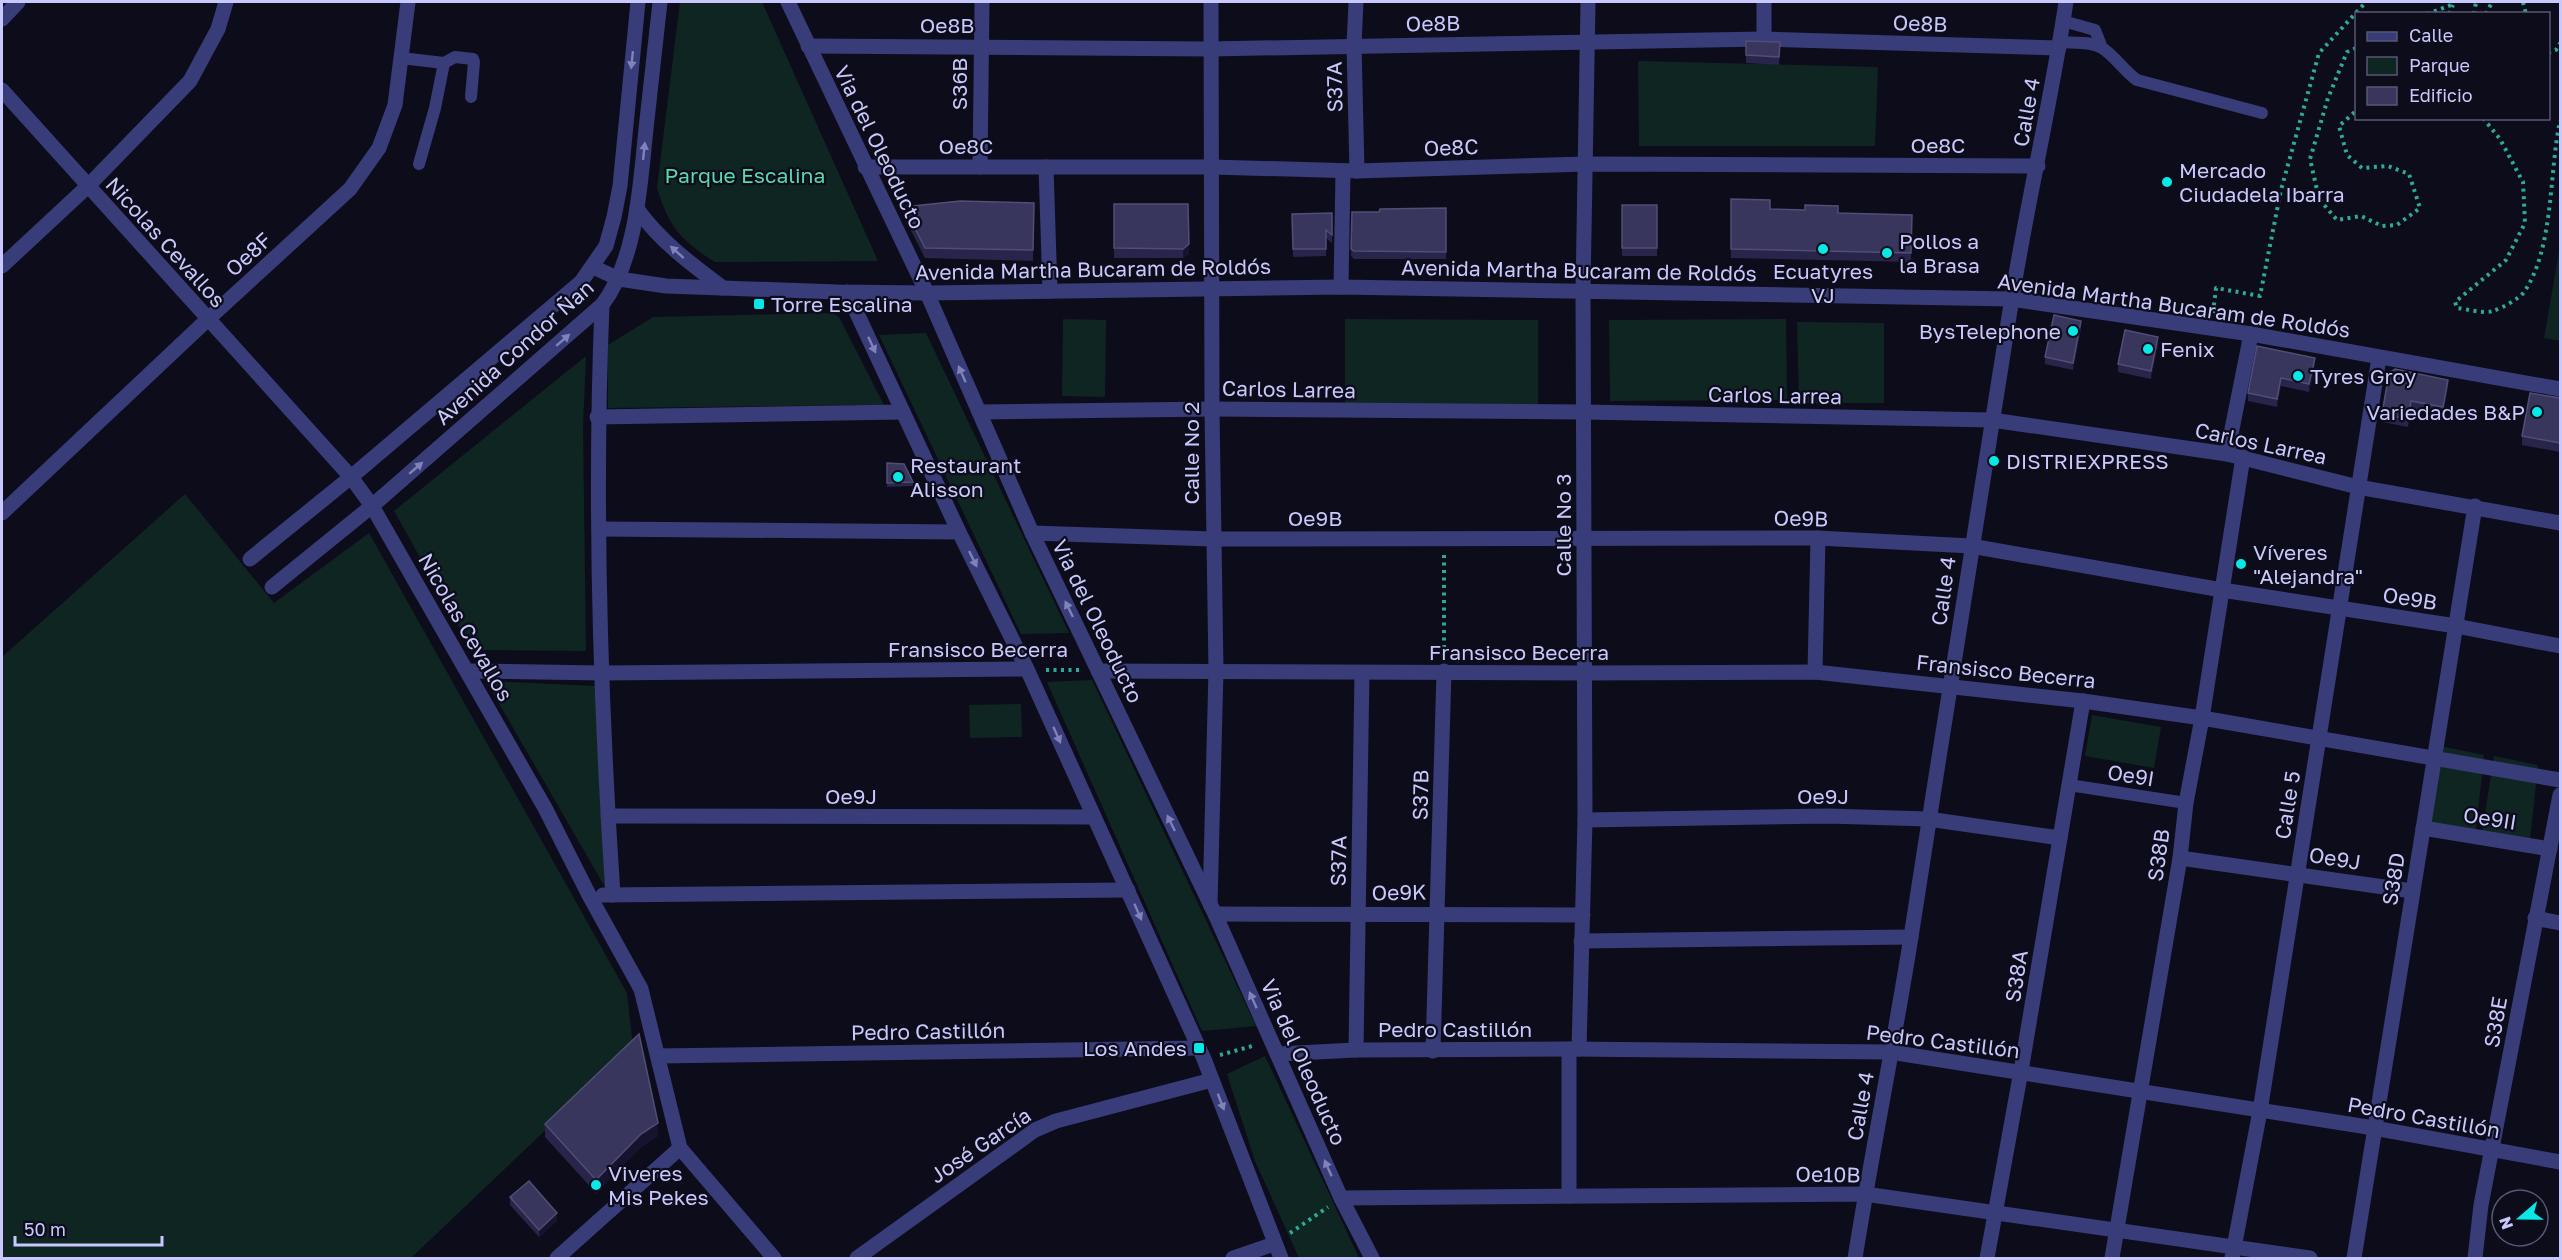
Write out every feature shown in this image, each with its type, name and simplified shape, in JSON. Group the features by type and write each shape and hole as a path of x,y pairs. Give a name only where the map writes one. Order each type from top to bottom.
{"street":[{"path":"2,19 18,2"},
{"path":"2,266 88,186 190,81 218,29 226,2"},
{"name":"Oe8F","path":"2,513 350,189 379,147 395,105 408,2"},
{"name":"Avenida Condor Ñan","path":"250,559 351,477 581,282 593,267 606,246 620,186 638,2"},
{"name":"Avenida Condor Ñan","path":"272,587 372,506 602,305 619,279 637,209 660,2"},
{"name":"Via del Oleoducto","path":"788,2 927,293 1032,533 1213,909 1341,1198 1371,1258"},
{"name":"S36B","path":"980,167 982,2"},
{"name":"Calle No 2","path":"1211,2 1209,49 1216,671 1213,909"},
{"name":"S37A","path":"1341,288 1350,171 1356,2"},
{"name":"Calle No 3","path":"1569,1196 1574,1049 1583,915 1585,820 1582,290 1588,2"},
{"path":"1764,2 1764,39"},
{"name":"Calle 4","path":"1854,1258 1911,937 2011,299 2038,166 2066,2"},
{"name":"Oe8B","path":"808,46 1209,49 1764,39 2060,45"},
{"name":"Nicolas Cevallos","path":"2,90 351,477 372,506 545,808 589,895 641,989 680,1148 774,1258"},
{"name":"Oe8C","path":"865,167 1211,167 1350,171 1585,164 2038,166"},
{"path":"1046,167 1050,291"},
{"path":"637,209 649,225 681,257 723,288"},
{"name":"Avenida Martha Bucaram de Roldós","path":"593,267 619,279 666,286 847,292 1341,288 1582,290 2011,299 2251,334 2560,389"},
{"path":"847,292 959,532 1027,669 1202,1054 1277,1251 1233,1258"},
{"path":"602,305 597,417 599,529 608,816 613,895"},
{"path":"2227,454 2251,334"},
{"name":"Calle 5","path":"2233,1253 2260,1111 2379,358"},
{"name":"Carlos Larrea","path":"979,412 1212,409 1584,412 1992,420 2227,454 2358,487 2475,506 2560,523"},
{"path":"597,417 903,412"},
{"name":"S38B","path":"2112,1258 2180,858 2186,803 2202,718 2243,457"},
{"name":"S38D","path":"2354,1258 2475,506"},
{"path":"599,529 959,532"},
{"name":"Oe9B","path":"1032,533 1213,539 1818,538 1971,546 2222,590 2456,626 2560,646"},
{"path":"1815,672 1818,538"},
{"name":"Fransisco Becerra","path":"468,671 603,673 1027,669"},
{"name":"Fransisco Becerra","path":"1098,670 1362,673 1444,671 1585,674 1815,672 2083,701 2202,718 2560,780"},
{"name":"S37B","path":"1433,1051 1444,671"},
{"name":"S37A","path":"1356,1050 1362,673"},
{"name":"S38A","path":"1987,1258 2083,701"},
{"name":"S38E","path":"2475,1258 2481,1205 2560,795"},
{"name":"Oe9J","path":"608,816 1093,817"},
{"name":"Oe9J","path":"1585,820 1828,816 1928,819 2060,838"},
{"name":"Oe9II","path":"2422,828 2550,849"},
{"name":"Oe9J","path":"2180,858 2412,891"},
{"path":"589,895 1128,890"},
{"name":"Oe9K","path":"1213,909 1358,914 1583,915"},
{"path":"2535,918 2560,924"},
{"path":"1581,940 1911,937"},
{"name":"Pedro Castillón","path":"1274,1047 1433,1051 1574,1049 1890,1052 2374,1128 2560,1162"},
{"name":"Pedro Castillón","path":"658,1056 1202,1054"},
{"name":"José García","path":"857,1258 1035,1130 1056,1121 1212,1080"},
{"path":"557,1258 680,1148"},
{"name":"Oe10B","path":"1341,1198 1865,1194 2117,1230 2233,1253 2310,1258"}],"lane":[{"path":"2063,21 2095,30 2103,48 2124,71 2137,80 2262,113"},
{"path":"2060,45 2093,44 2103,48"},
{"path":"401,58 444,63 455,57 473,59 475,69 471,97"},
{"path":"419,164 435,108 444,63"},
{"name":"Oe9I","path":"2069,785 2186,803"}],"path":[{"path":"2432,12 2454,3"},
{"path":"2210,328 2216,288 2260,296 2281,190 2319,53 2355,14"},
{"path":"2355,48 2347,52 2328,98 2310,159 2319,200 2337,220 2361,216 2382,226 2397,225 2420,208 2409,174 2388,166 2362,168 2347,155 2339,126 2355,112"},
{"path":"2485,120 2500,139 2523,182 2525,224 2506,260 2455,302 2457,308 2492,312 2523,294 2540,262 2560,121"},
{"path":"1444,539 1444,671"},
{"name":"Fransisco Becerra","path":"1027,669 1098,670"},
{"path":"1202,1054 1274,1047"},
{"path":"1277,1251 1341,1198"}],"green space":[{"name":"Parque Escalina","path":"680,2 762,2 878,261 715,262 693,247 677,231 666,212 657,187"},
{"path":"1638,61 1878,67 1875,146 1639,146"},
{"path":"2560,246 2560,341 2544,338"},
{"path":"833,313 839,317 884,405 608,408 608,345 653,317"},
{"path":"1063,319 1106,320 1105,397 1062,396"},
{"path":"1345,319 1538,320 1538,405 1345,404"},
{"path":"1786,319 1787,400 1610,401 1609,320"},
{"path":"1797,322 1884,323 1884,403 1799,403"},
{"path":"926,333 1070,633 1021,634 879,335"},
{"path":"586,356 583,427 586,651 472,650 394,511"},
{"path":"185,494 274,603 369,533 627,993 633,1047 411,1258 2,1258 2,657"},
{"path":"1092,680 1256,1026 1202,1031 1047,682"},
{"path":"486,681 597,686 605,887"},
{"path":"1021,704 1022,737 970,738 969,705"},
{"path":"2092,715 2161,727 2154,768 2085,756"},
{"path":"2440,746 2484,755 2476,830 2428,823"},
{"path":"2494,756 2538,765 2530,840 2482,833"},
{"path":"1265,1056 1359,1258 1299,1258 1255,1161 1227,1074"}],"building":[{"path":"1746,41 1780,42 1779,57 1746,55"},
{"path":"1731,199 1770,200 1770,209 1805,210 1805,205 1838,206 1838,213 1912,215 1911,253 1731,249"},
{"path":"960,201 1034,203 1033,250 925,248 904,207"},
{"path":"1114,204 1188,204 1189,244 1183,249 1114,248"},
{"path":"1622,205 1657,205 1657,248 1622,248"},
{"path":"1446,208 1446,252 1354,251 1351,249 1352,212 1379,212 1380,209"},
{"path":"1332,213 1332,235 1326,230 1326,249 1293,249 1292,214"},
{"path":"2054,315 2081,321 2073,363 2045,357"},
{"path":"2125,330 2158,337 2151,371 2118,364"},
{"path":"2257,346 2315,358 2309,384 2281,378 2277,399 2248,393"},
{"path":"2395,369 2448,380 2443,407 2411,401 2408,419 2382,414 2389,373"},
{"path":"2530,393 2560,398 2560,443 2522,436"},
{"name":"Restaurant Alisson","path":"887,463 904,464 913,482 887,483"},
{"path":"639,1034 658,1123 641,1134 596,1180 545,1124"},
{"path":"529,1181 557,1213 539,1230 510,1197"}],"place":[{"name":"Mercado Ciudadela Ibarra","path":"2167,182"},
{"name":"Ecuatyres VJ","path":"1823,249"},
{"name":"Pollos a la Brasa","path":"1887,253"},
{"name":"Torre Escalina","path":"759,304"},
{"name":"BysTelephone","path":"2073,331"},
{"name":"Fenix","path":"2148,349"},
{"name":"Tyres Groy","path":"2298,376"},
{"name":"Variedades B&P","path":"2537,412"},
{"name":"DISTRIEXPRESS","path":"1994,461"},
{"name":"Restaurant Alisson","path":"898,477"},
{"name":"Víveres \"Alejandra\"","path":"2241,564"},
{"name":"Los Andes","path":"1199,1048"},
{"name":"Viveres Mis Pekes","path":"596,1185"}]}
